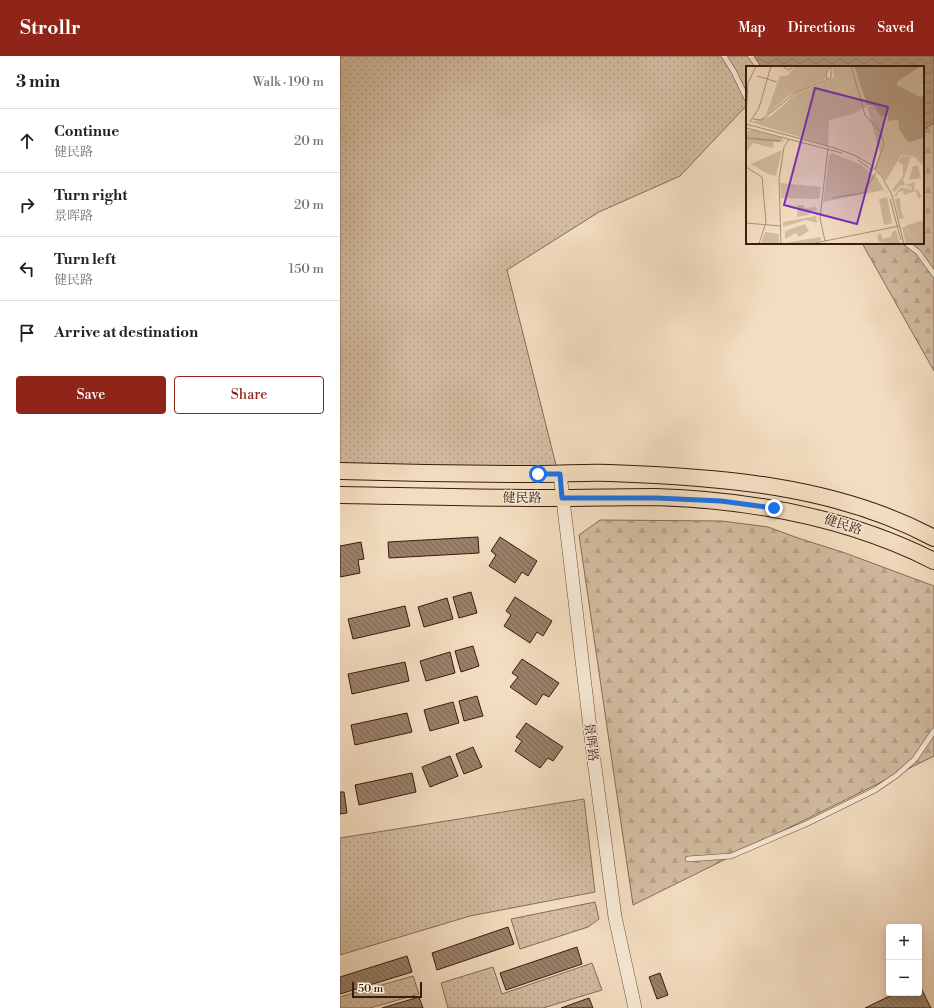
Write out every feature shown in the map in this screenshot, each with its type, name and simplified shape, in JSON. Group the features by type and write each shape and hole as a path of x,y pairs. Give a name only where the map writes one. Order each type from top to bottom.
{"main road":[{"name":"健民路","path":"340,471 560,474 609,473 773,485 852,504 912,526 934,538"},
{"name":"健民路","path":"340,495 656,498 721,501 774,508 819,518 854,528 934,561"}],"street":[{"name":"景晖路","path":"560,474 592,745 615,917 635,1008"}],"lane":[{"path":"724,56 734,72 746,97"},
{"path":"907,244 918,252 934,274"},
{"path":"688,859 731,856 808,823 875,790 897,775 915,759 934,731"}],"green space":[{"path":"340,56 747,56 754,66 746,66 746,106 680,176 599,212 507,270 557,469 340,467"},
{"path":"934,123 934,371 863,244 924,244 924,129"},
{"path":"600,520 722,521 768,527 845,553 934,586 934,756 633,905 579,535"},
{"path":"584,799 595,892 470,916 340,955 340,838"},
{"path":"595,902 599,919 588,927 520,949 511,919"},
{"path":"592,963 602,990 543,1008 448,1008 441,983 493,967 502,994"},
{"path":"413,976 419,994 370,1008 340,1008 340,997"}],"water":[{"path":"754,56 934,56 934,123 924,129 924,66 760,66"}],"building":[{"path":"478,537 479,553 389,558 388,542"},
{"path":"500,537 537,561 528,576 522,572 515,583 489,566 496,555 491,551"},
{"path":"361,542 364,559 358,560 360,573 340,577 340,546"},
{"path":"471,592 477,613 459,618 453,597"},
{"path":"515,597 552,621 543,636 537,632 530,643 504,626 511,615 506,611"},
{"path":"447,598 453,619 424,627 418,607"},
{"path":"405,606 410,626 353,639 348,619"},
{"path":"473,646 479,666 461,672 455,651"},
{"path":"450,652 455,673 426,681 420,661"},
{"path":"522,659 559,683 549,697 543,694 536,705 510,687 518,677 512,673"},
{"path":"405,662 409,681 352,694 348,674"},
{"path":"477,696 483,716 464,721 459,701"},
{"path":"453,702 459,723 430,731 424,710"},
{"path":"407,713 412,732 355,745 351,725"},
{"path":"526,723 563,747 553,761 548,758 540,768 515,751 522,741 516,737"},
{"path":"473,747 482,767 464,774 456,754"},
{"path":"450,756 458,776 430,787 422,767"},
{"path":"412,773 416,792 359,805 355,785"},
{"path":"340,792 344,792 347,813 340,814"},
{"path":"508,927 514,944 437,970 432,953"},
{"path":"577,947 582,964 506,990 500,973"},
{"path":"407,956 412,972 340,994 340,977"},
{"path":"660,973 668,995 657,999 649,977"},
{"path":"922,990 931,1008 865,1008 890,996 922,996"},
{"path":"419,997 423,1008 382,1008"},
{"path":"589,998 593,1008 561,1008"}],"route":[{"path":"538,474 560,474 562,498 656,498 721,501 774,508"}]}
